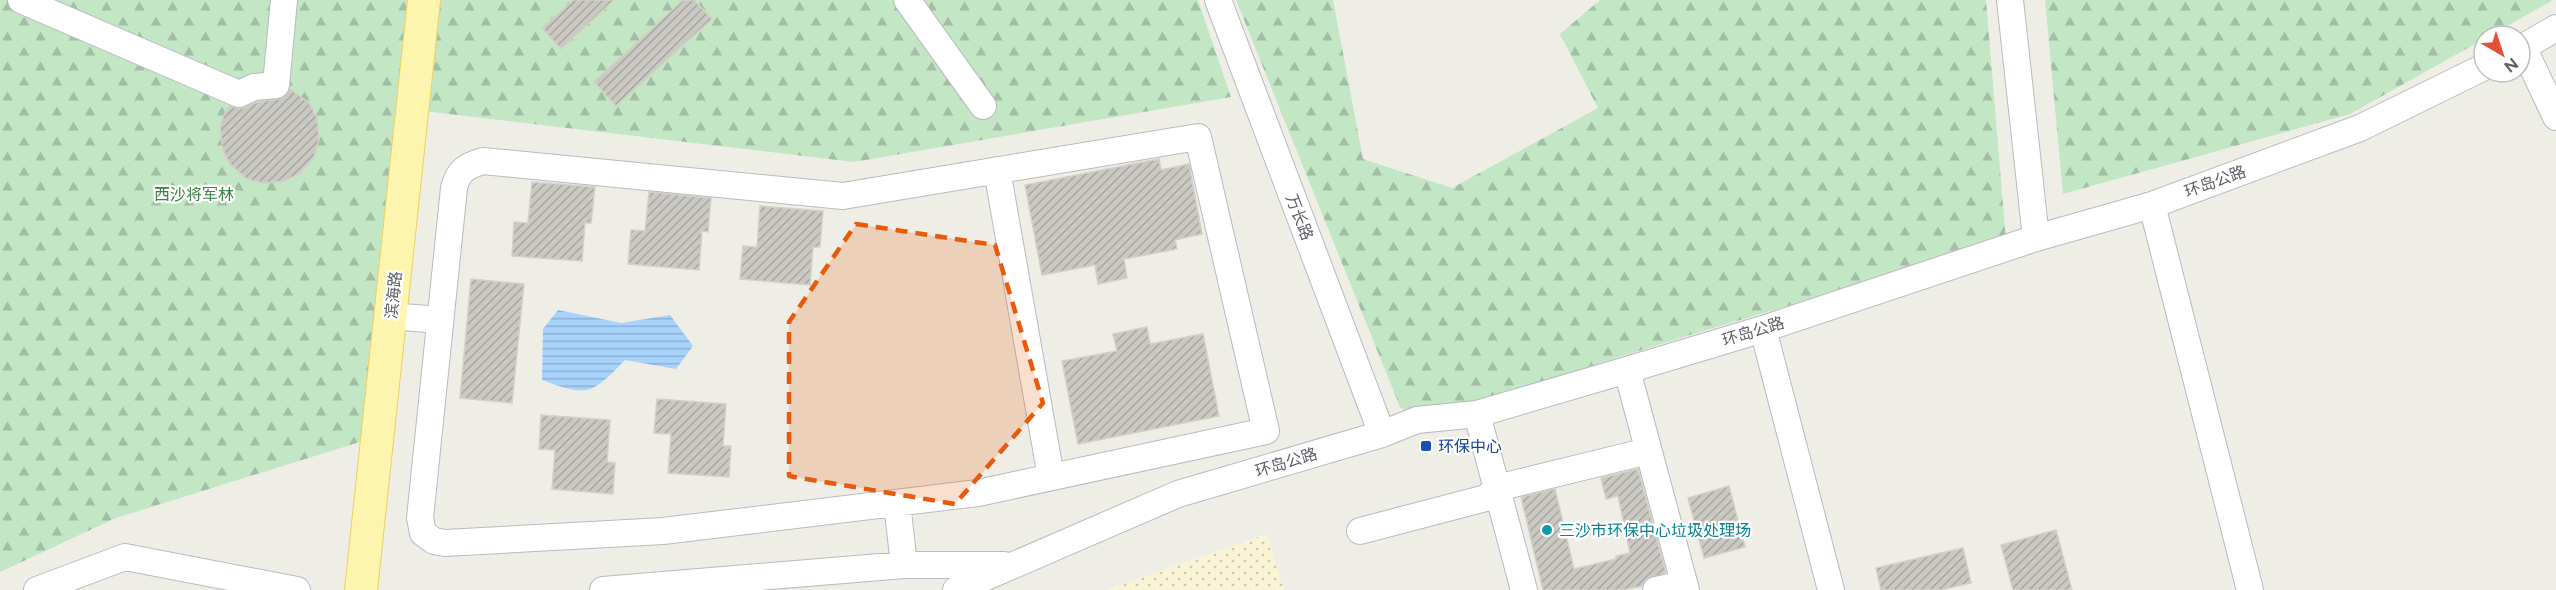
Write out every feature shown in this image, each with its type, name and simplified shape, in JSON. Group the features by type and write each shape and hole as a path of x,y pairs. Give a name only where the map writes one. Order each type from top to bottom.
{"main road":[{"name":"滨海路","path":"361,590 424,0"}],"street":[{"path":"21,0 239,94 254,87 276,85 284,0"},
{"path":"907,0 983,106"},
{"name":"万长路","path":"1218,0 1382,434"},
{"path":"2010,0 2036,238"},
{"path":"2532,42 2556,28"},
{"path":"2532,68 2556,117"},
{"name":"环岛公路","path":"956,590 1178,494 1382,434 1416,420 1477,414 1627,370 1762,329 2036,238 2152,205 2360,128 2472,73"},
{"path":"1198,137 1266,431 978,493 897,503 663,531 445,543 434,541 423,533 420,518 457,175 468,166 483,161 843,196 997,170 1198,137"},
{"path":"997,170 1051,477"},
{"path":"2152,205 2250,590"},
{"path":"390,316 441,320"},
{"path":"1762,329 1831,590"},
{"path":"1627,370 1685,587 1656,590"},
{"path":"1477,414 1524,590"},
{"path":"1360,531 1486,498 1497,488 1648,451"},
{"path":"897,503 904,565"},
{"path":"37,590 125,557 297,590"},
{"path":"603,590 904,565 1013,565"}],"highlighted area":[{"path":"856,224 995,245 1043,403 955,504 789,476 789,322"}],"green space":[{"name":"西沙将军林","path":"0,0 409,0 363,441 116,518 0,572"},
{"path":"438,0 1198,0 1231,97 854,162 424,111"},
{"path":"1236,0 1333,0 1363,159 1452,188 1598,108 1560,34 1600,0 1986,0 2006,241 1703,331 1417,420 1400,407"},
{"path":"2045,0 2553,0 2510,24 2472,24 2472,46 2350,114 2063,194"}],"sand":[{"path":"1267,534 1284,590 1107,590"}],"water":[{"path":"558,310 621,323 670,315 693,346 676,369 625,360 596,386 588,390 570,389 542,380 543,329"}],"building":[{"path":"573,0 614,0 561,49 542,28"},
{"path":"683,0 694,0 712,19 616,106 594,82"},
{"path":"290,89 309,103 317,118 319,140 314,157 300,173 285,181 263,183 247,179 230,164 223,150 220,127 225,112 230,106 240,109 258,102 283,98"},
{"path":"1159,159 1161,170 1189,164 1202,234 1175,240 1177,249 1124,259 1127,278 1098,284 1095,265 1042,275 1025,185"},
{"path":"532,182 595,187 591,223 585,223 582,261 512,256 514,222 528,223"},
{"path":"649,192 711,198 708,232 702,231 699,270 628,264 631,230 645,231"},
{"path":"760,206 823,211 820,247 813,247 810,285 740,279 743,246 757,247"},
{"path":"471,279 524,284 512,403 460,398"},
{"path":"1147,327 1150,344 1203,334 1219,416 1078,444 1062,361 1117,351 1113,334"},
{"path":"657,399 726,404 723,446 731,446 729,477 668,473 671,434 654,433"},
{"path":"541,415 610,420 607,462 615,463 613,494 552,489 555,450 539,449"},
{"path":"1638,469 1666,573 1646,579 1642,586 1622,590 1543,590 1521,497 1555,489 1574,569 1616,559 1616,556 1630,553 1618,496 1606,499 1601,478"},
{"path":"1729,486 1745,547 1704,558 1688,498"},
{"path":"2056,530 2072,590 2013,590 2001,545"},
{"path":"1963,548 1971,583 1940,590 1881,590 1876,568"}],"place":[{"name":"环保中心","path":"1426,446"},
{"name":"三沙市环保中心垃圾处理场","path":"1547,530"}]}
